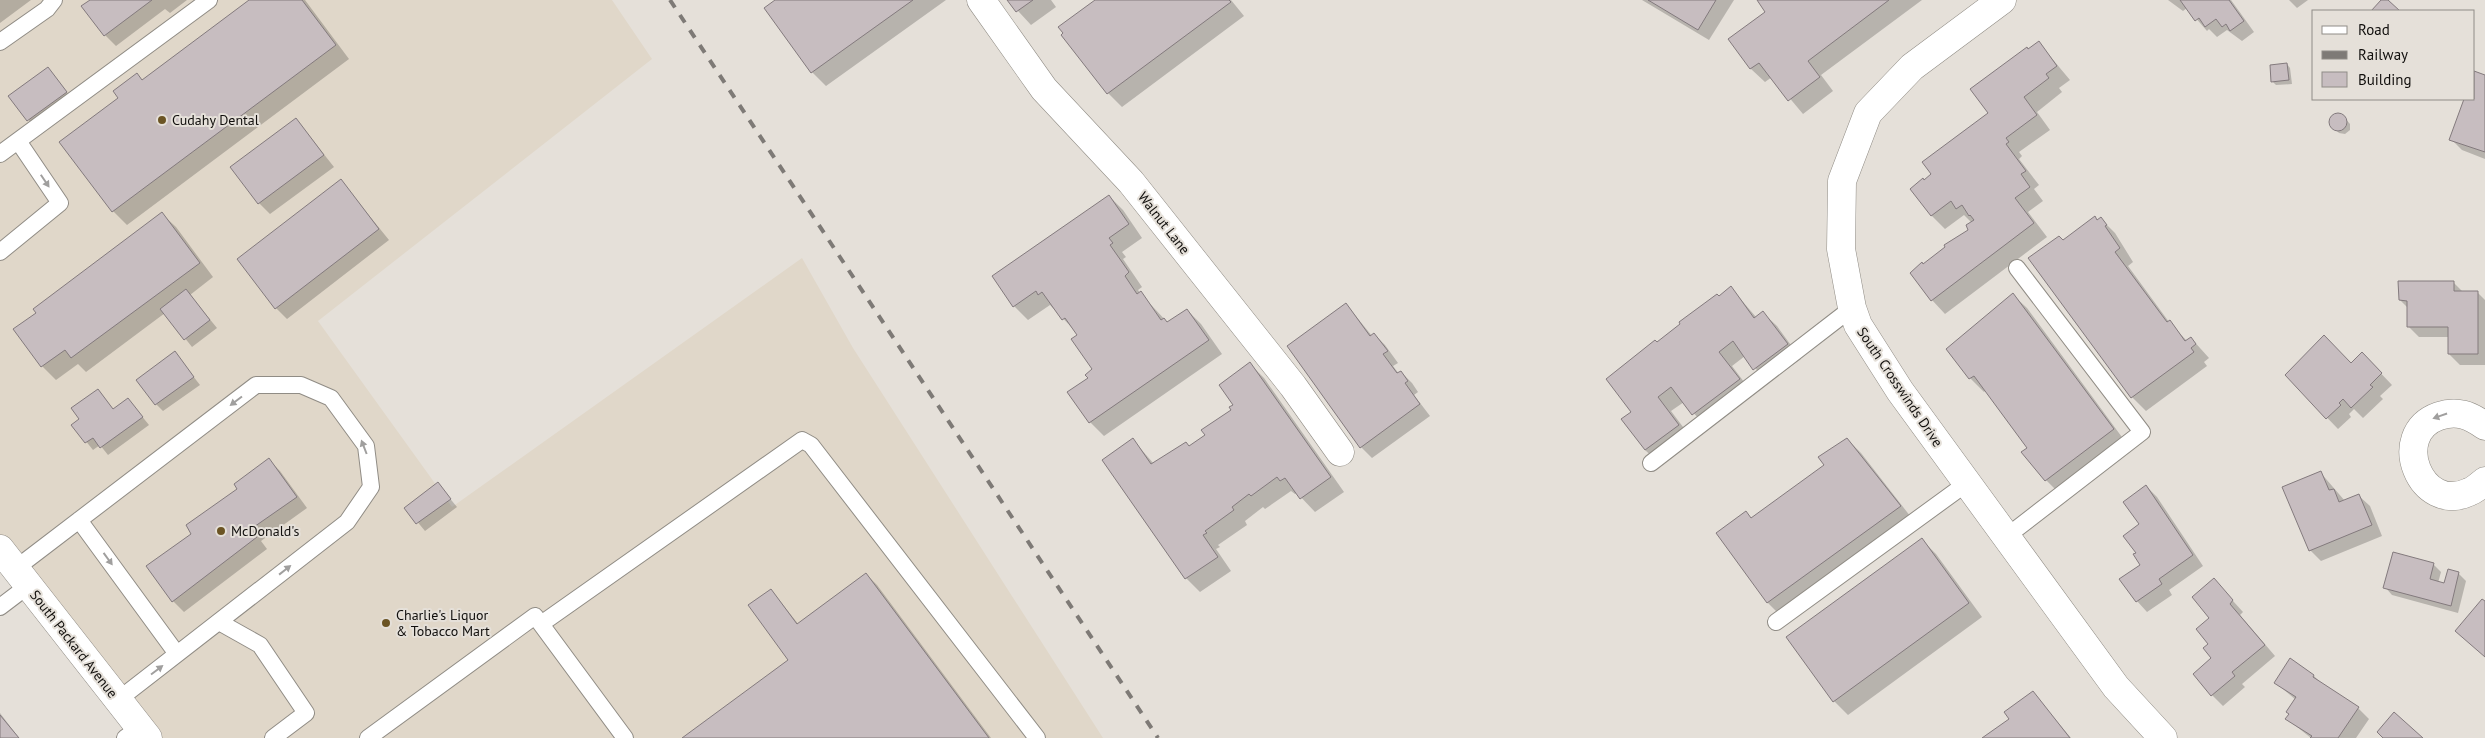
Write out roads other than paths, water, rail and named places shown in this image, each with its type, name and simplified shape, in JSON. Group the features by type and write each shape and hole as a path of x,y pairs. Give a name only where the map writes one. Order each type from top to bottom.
{"street":[{"name":"Walnut Lane","path":"981,0 1044,89 1131,182 1293,386 1340,452"},
{"name":"South Crosswinds Drive","path":"2002,0 1912,67 1868,114 1842,181 1841,249 1852,308 1858,325 1900,391 2153,735"},
{"path":"2485,426 2468,415 2450,413 2431,419 2418,433 2413,449 2415,467 2422,480 2439,493 2461,495 2470,492 2485,481"},
{"name":"South Packard Avenue","path":"15,568 118,700 138,734"}],"lane":[{"path":"0,42 47,9 54,0"},
{"path":"0,154 209,0"},
{"path":"0,252 60,203 18,141"},
{"path":"2006,537 2142,432 2017,268"},
{"path":"1651,463 1852,308"},
{"path":"0,607 15,568 256,385 301,385 331,398 366,446 371,487 347,522 118,700"},
{"path":"541,624 802,440 811,445 1037,738"},
{"path":"1776,622 1967,484"},
{"path":"79,520 177,654"},
{"path":"368,738 535,616 625,738"},
{"path":"219,622 260,645 306,713 273,738"}],"railway":[{"path":"670,0 1158,738"}],"place":[{"name":"Cudahy Dental","path":"162,120"},
{"name":"McDonald's","path":"221,531"},
{"name":"Charlie's Liquor & Tobacco Mart","path":"386,623"}]}
